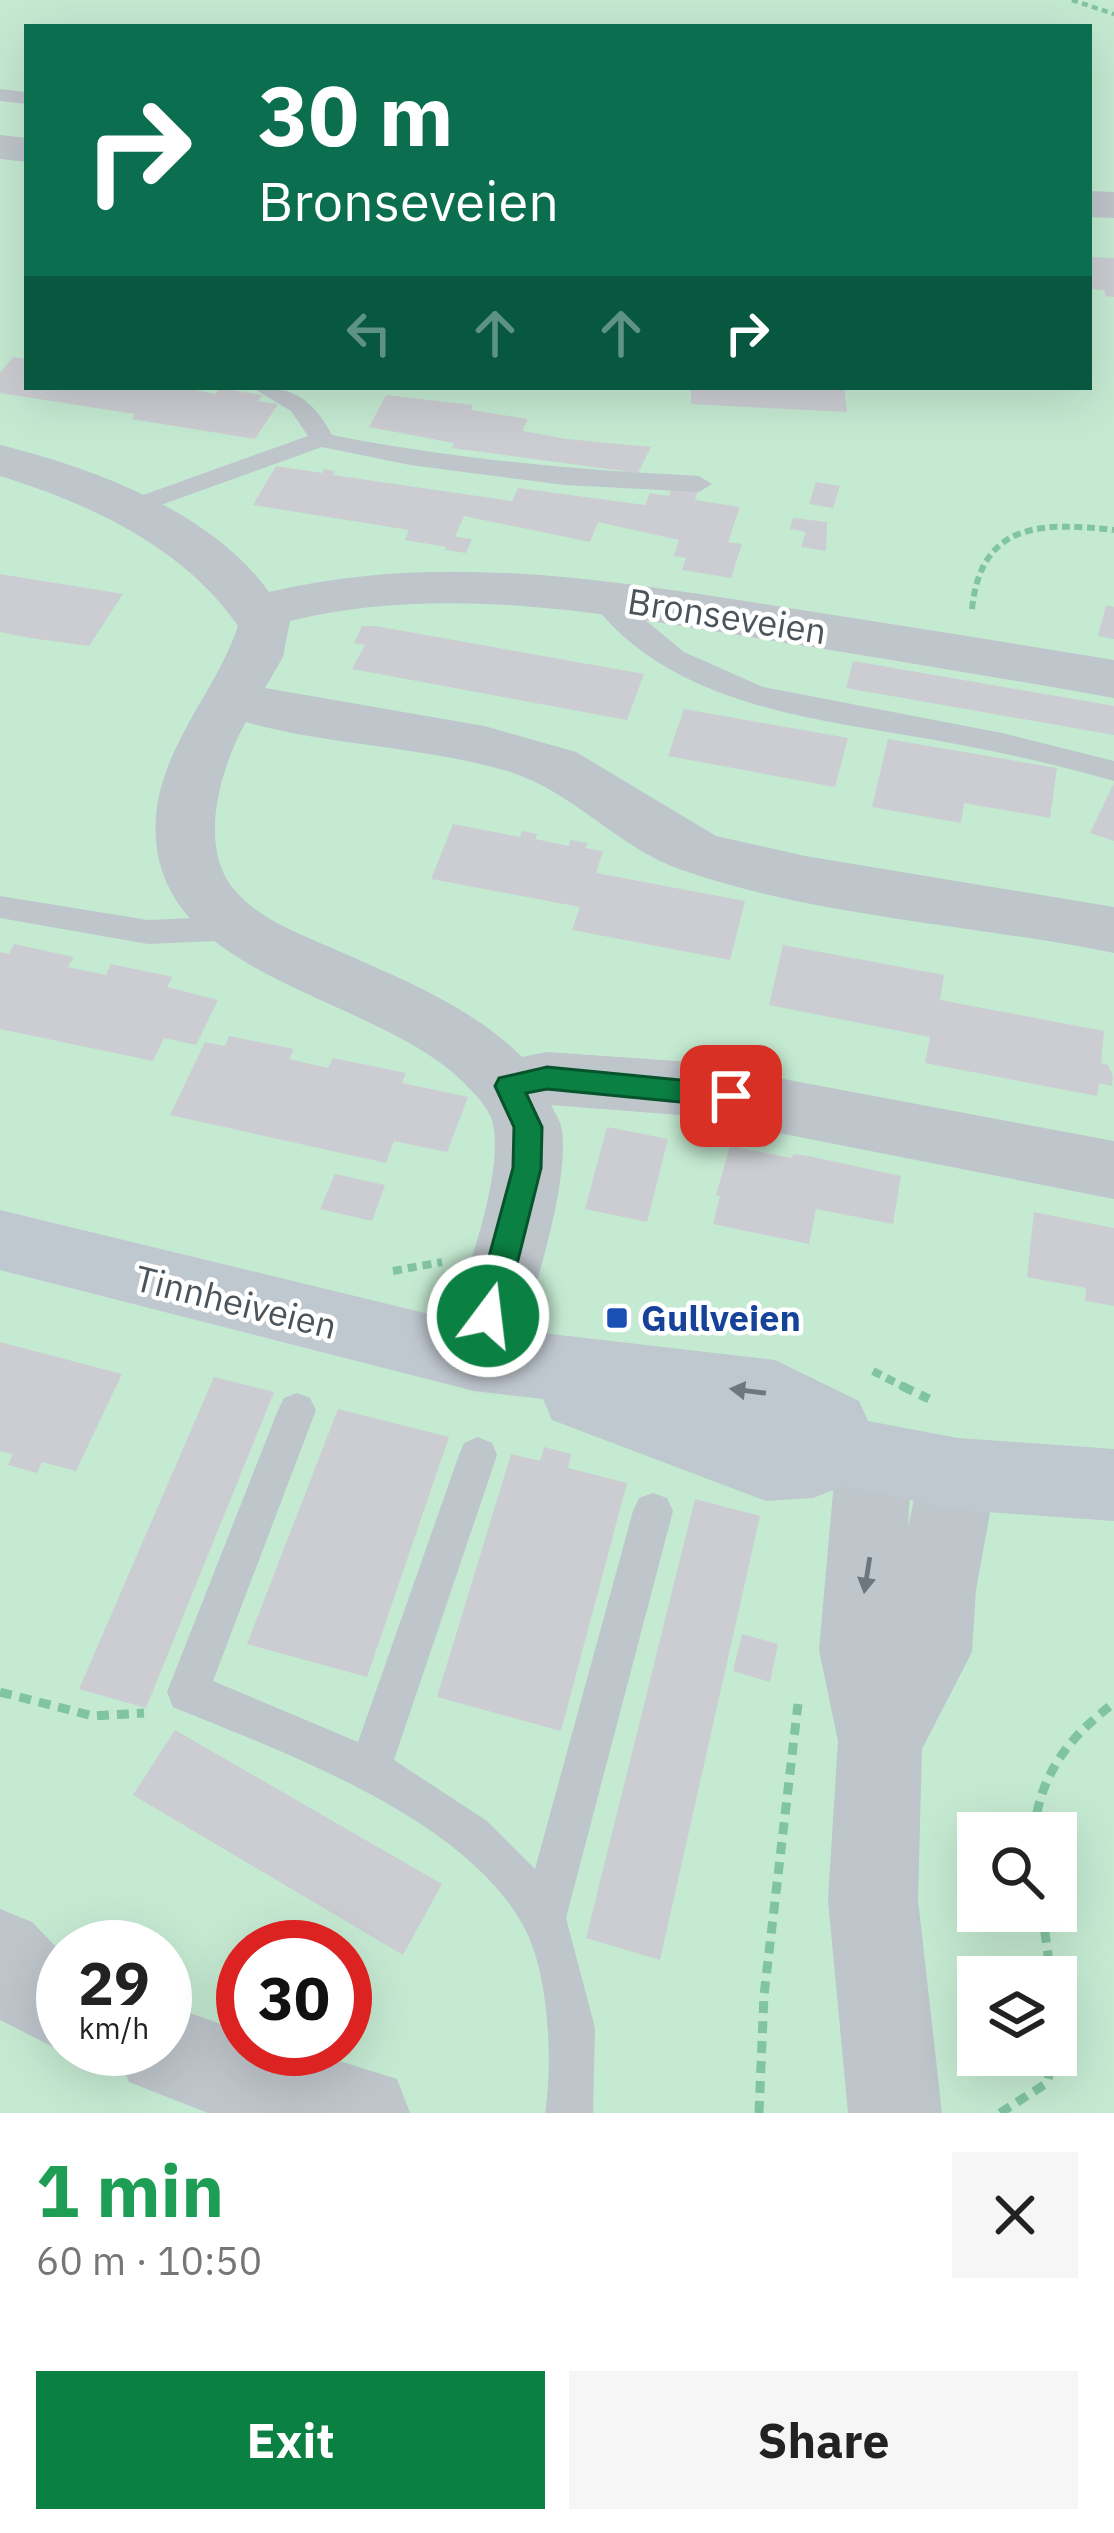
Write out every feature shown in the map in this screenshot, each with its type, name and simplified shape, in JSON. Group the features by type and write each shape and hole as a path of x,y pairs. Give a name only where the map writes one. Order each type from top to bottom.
{"street":[{"path":"0,460 53,476 127,509 226,575 265,625 255,657 210,735 186,811 188,861 211,904 238,928 302,964 415,1013 472,1049 509,1086 528,1127 527,1168 501,1276 474,1358"},
{"path":"257,612 302,598 415,584 480,584 602,597"},
{"name":"Bronseveien","path":"602,597 1114,679"},
{"path":"231,696 280,711 440,739 555,766 590,782 661,834 698,853 813,880 1114,930"},
{"path":"509,1086 547,1078 692,1089 1114,1170"},
{"name":"Tinnheiveien","path":"0,1240 474,1358 766,1465 813,1463 856,1454 958,1474 1114,1485"},
{"path":"856,1454 860,1650 880,1741 873,1900 895,2113"},
{"path":"880,1741 931,1652 936,1590 958,1474"},
{"path":"0,1954 22,1981 36,1990"},
{"path":"192,2060 256,2084 363,2113"}],"lane":[{"path":"274,390 289,394 306,409 322,440"},
{"path":"127,509 322,440 410,458 566,477 699,484"},
{"name":"Bronseveien","path":"602,597 620,618 682,665 768,702 1011,744 1114,771"},
{"path":"0,907 148,932 238,928"},
{"path":"297,1410 188,1692 370,1768 477,1840 544,1917 567,2000 578,2067 569,2113"},
{"path":"370,1768 478,1456"},
{"path":"544,1917 653,1511"}],"path":[{"path":"1072,0 1114,14"},
{"path":"967,653 977,570 984,557 1018,534 1086,526 1114,530"},
{"path":"0,1691 69,1711 131,1719 188,1692"},
{"path":"759,2113 764,1995 799,1698"},
{"path":"1034,1812 1034,1802 1076,1730 1114,1703"},
{"path":"1000,2113 1046,2090 1053,2076"}],"green space":[{"path":"0,0 1114,0 1114,2113 0,2113"}],"building":[{"path":"1092,257 1114,258 1114,297 1106,296 1104,290 1092,289"},
{"path":"13,357 24,359 24,390 216,394 231,390 262,395 258,401 278,404 255,439 0,393 0,373"},
{"path":"691,390 844,390 847,412 691,404"},
{"path":"386,395 473,405 471,410 528,419 522,431 651,447 638,473 452,448 454,443 369,427"},
{"path":"276,466 322,473 324,469 335,471 333,475 512,501 518,488 645,505 650,493 669,496 673,484 699,488 695,500 740,507 728,542 742,544 731,578 682,570 686,558 674,556 679,540 598,522 590,542 464,516 455,537 472,539 466,553 445,550 447,547 405,540 409,530 253,505"},
{"path":"816,482 840,486 833,508 809,504"},
{"path":"793,518 827,522 826,551 801,547 806,532 790,529"},
{"path":"0,574 123,594 89,646 30,638 0,632"},
{"path":"1106,605 1114,607 1114,639 1098,636"},
{"path":"362,626 644,674 627,720 352,669 365,645 354,643"},
{"path":"853,661 1114,706 1114,735 846,688"},
{"path":"684,709 848,738 835,787 668,756"},
{"path":"888,739 1057,768 1050,818 964,803 961,823 872,807"},
{"path":"1114,783 1114,841 1090,833"},
{"path":"453,824 520,837 522,831 537,834 535,839 569,846 570,840 588,843 585,848 603,851 596,873 745,901 730,960 572,930 580,907 431,879"},
{"path":"14,944 74,957 68,967 106,975 111,964 173,977 167,987 218,1000 196,1045 164,1038 153,1061 0,1029 0,952 9,954"},
{"path":"783,945 944,975 940,1000 1104,1031 1101,1063 1108,1065 1112,1086 1099,1083 1097,1096 925,1063 930,1037 769,1005"},
{"path":"229,1036 294,1049 289,1059 328,1068 333,1058 406,1073 402,1083 468,1097 447,1152 394,1141 386,1163 170,1115 205,1042 225,1046"},
{"path":"607,1127 668,1139 647,1222 585,1209"},
{"path":"730,1146 792,1158 793,1154 808,1156 901,1176 893,1224 816,1209 809,1244 713,1224"},
{"path":"335,1174 385,1185 372,1221 320,1209"},
{"path":"1034,1212 1114,1228 1114,1306 1085,1301 1086,1288 1027,1277"},
{"path":"0,1342 122,1374 76,1471 42,1462 37,1473 8,1465 13,1454 0,1451"},
{"path":"214,1377 274,1392 146,1708 79,1689"},
{"path":"338,1409 449,1437 367,1677 247,1644"},
{"path":"544,1447 571,1454 568,1468 627,1483 561,1731 437,1697 511,1454 540,1461"},
{"path":"695,1499 760,1516 660,1960 586,1938"},
{"path":"742,1634 778,1644 770,1682 733,1671"},
{"path":"175,1730 442,1884 403,1955 372,1937 372,1920 344,1920 133,1795"}],"place":[{"name":"Gullveien","path":"617,1318"}],"route":[{"path":"488,1316 527,1168 528,1127 509,1086 547,1078 614,1081 731,1096"}]}
